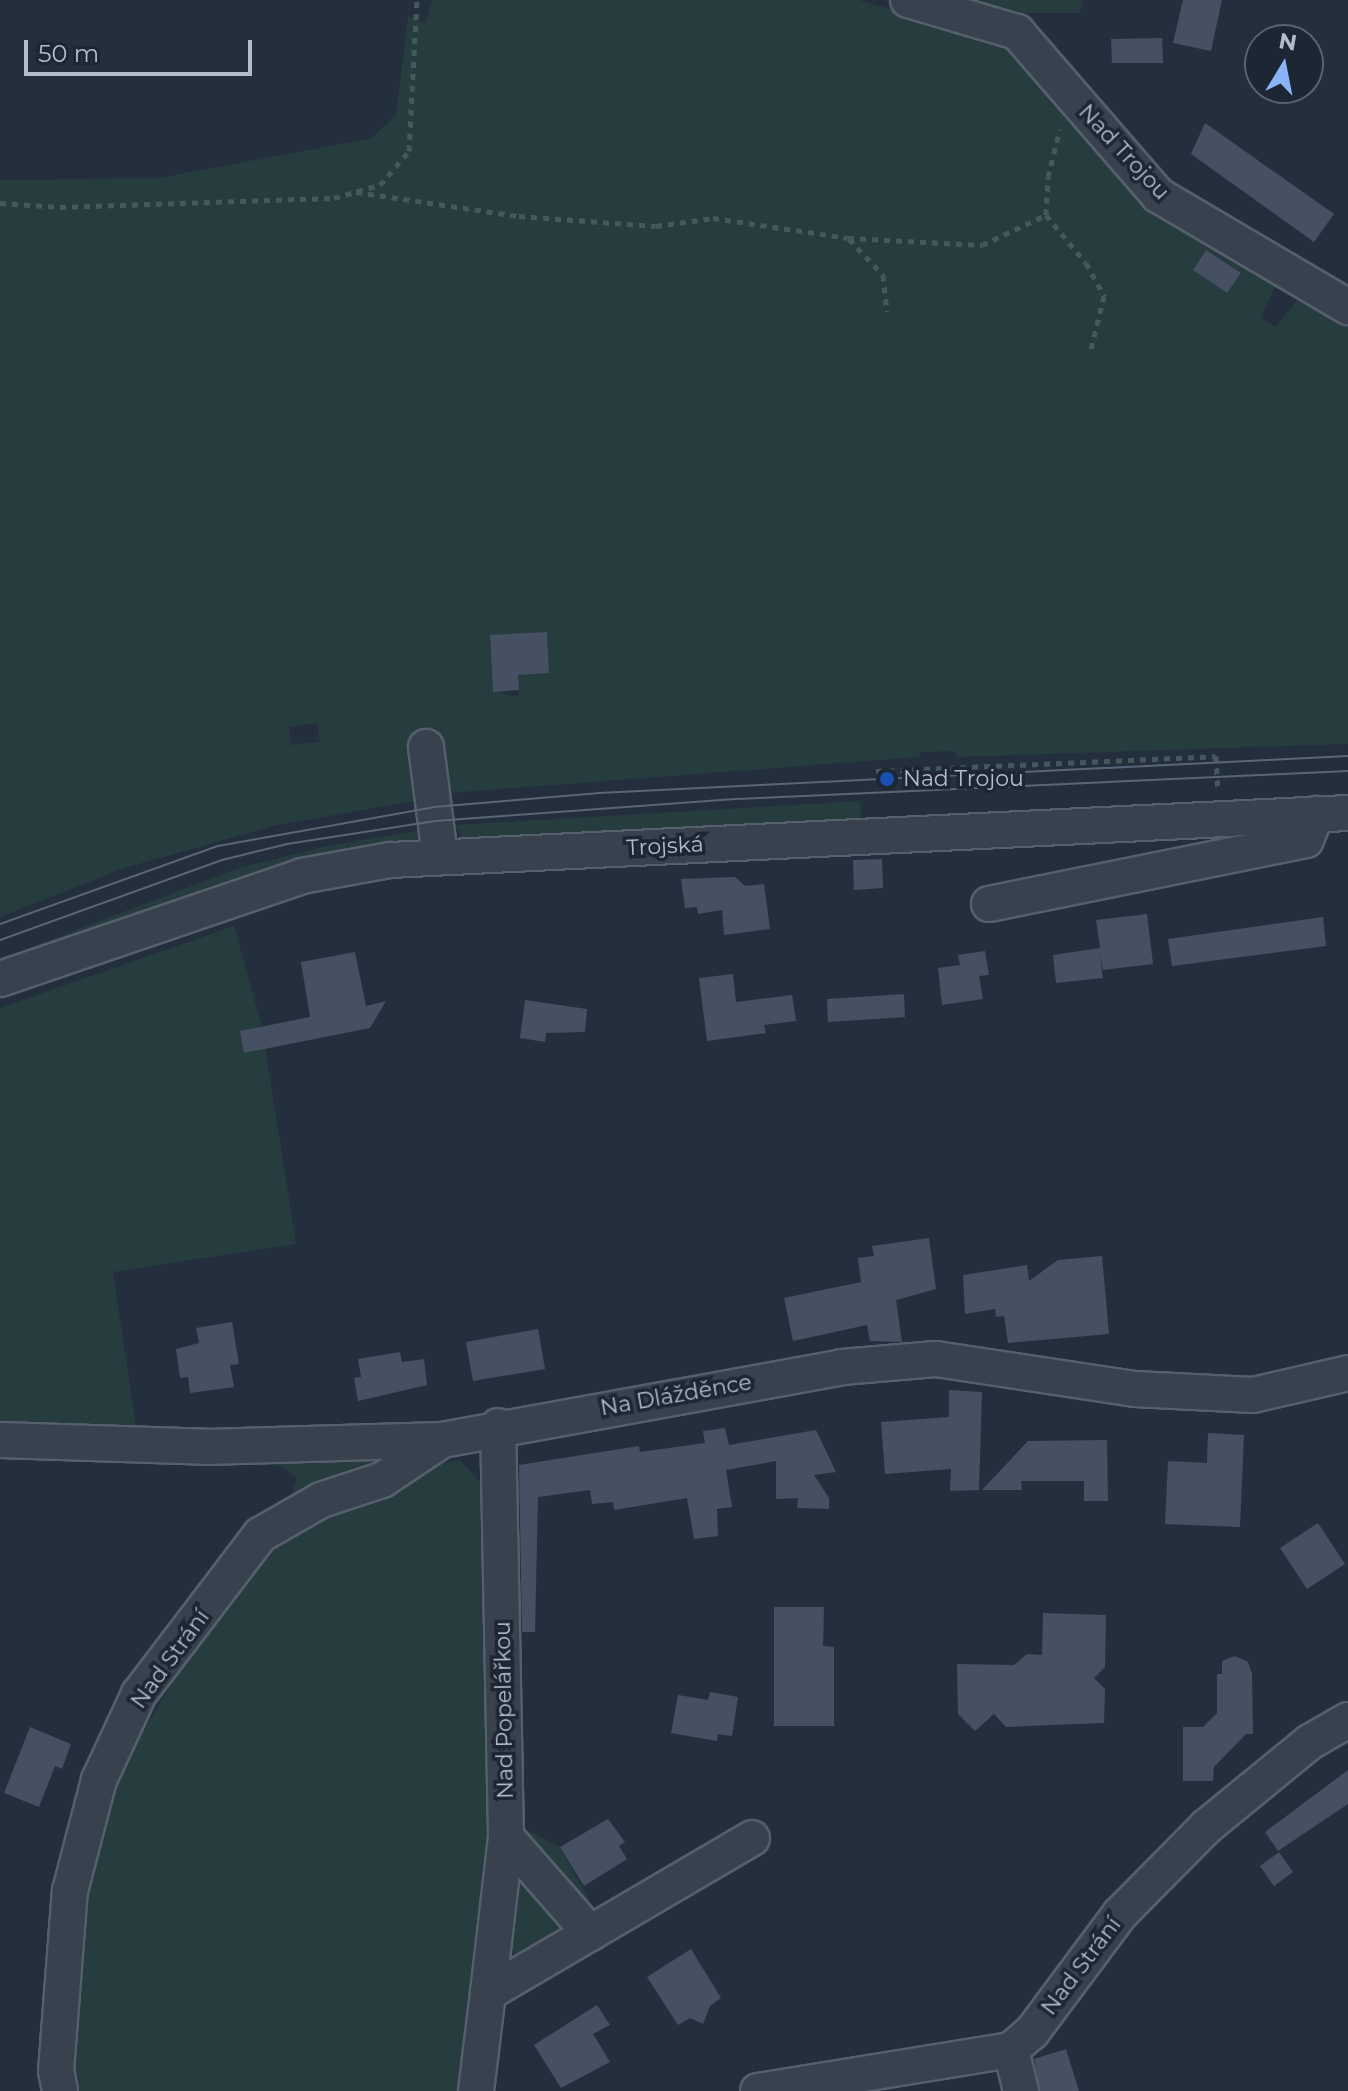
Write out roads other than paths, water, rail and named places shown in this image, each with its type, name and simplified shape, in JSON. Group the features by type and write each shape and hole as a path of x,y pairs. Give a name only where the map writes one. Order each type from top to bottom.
{"street":[{"name":"Nad Trojou","path":"908,0 1017,32 1158,195 1348,307"},
{"path":"426,747 440,857"},
{"path":"989,904 1306,840 1332,813"},
{"name":"Trojská","path":"0,979 302,876 440,857 1332,813"},
{"name":"Na Dlážděnce","path":"0,1440 206,1447 442,1440 498,1426 842,1367 936,1359 1135,1389 1253,1395 1348,1373"},
{"name":"Nad Popelářkou","path":"476,2091 506,1837 498,1426"},
{"name":"Nad Strání","path":"60,2091 56,2071 70,1891 99,1780 139,1694 260,1535 321,1500 382,1480 442,1440"},
{"name":"Nad Strání","path":"1011,2050 1032,2032 1120,1914 1206,1827 1310,1742 1348,1720"},
{"path":"506,1837 590,1933"},
{"path":"488,1993 752,1838"},
{"path":"758,2091 1011,2050 1021,2091"}],"tram line":[{"path":"0,924 218,846 434,807 599,793 1348,756"},
{"path":"0,940 222,860 287,844 435,821 738,799 1348,771"}],"place":[{"name":"Nad Trojou","path":"887,779"}]}
